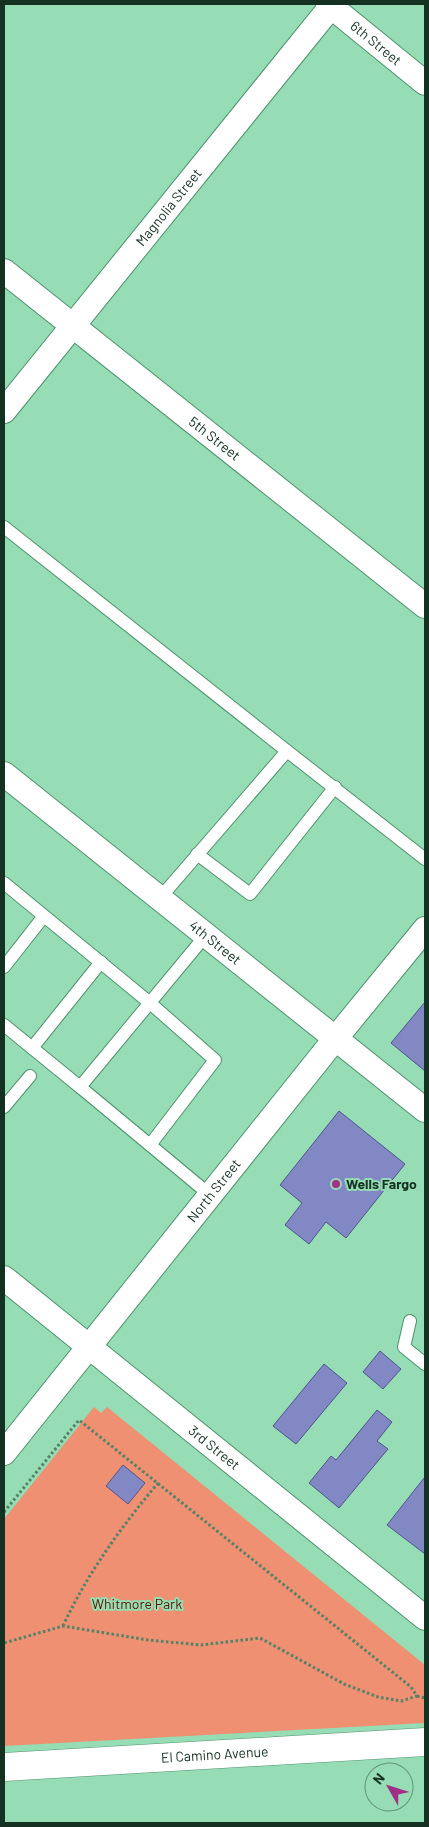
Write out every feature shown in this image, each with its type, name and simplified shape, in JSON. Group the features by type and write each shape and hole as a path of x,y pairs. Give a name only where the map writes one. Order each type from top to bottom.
{"street":[{"name":"6th Street","path":"331,5 425,83"},
{"name":"Magnolia Street","path":"4,410 74,326 331,5"},
{"name":"5th Street","path":"4,271 425,606"},
{"name":"4th Street","path":"4,774 425,1110"},
{"name":"North Street","path":"4,1453 425,929"},
{"name":"3rd Street","path":"4,1278 425,1618"},
{"name":"El Camino Avenue","path":"4,1767 425,1742"}],"lane":[{"path":"4,527 425,860"},
{"path":"160,898 287,751"},
{"path":"197,854 250,894 335,787"},
{"path":"4,883 150,1003 215,1060 150,1145"},
{"path":"4,967 44,916"},
{"path":"80,1087 206,935"},
{"path":"32,1048 100,962"},
{"path":"4,1025 210,1195"},
{"path":"4,1107 30,1076"},
{"path":"410,1321 404,1347 425,1364"}],"path":[{"path":"4,1512 79,1420 412,1687 417,1696"},
{"path":"63,1626 83,1585 138,1507 158,1483"},
{"path":"4,1643 63,1626 148,1640 201,1645 260,1638 344,1684 378,1697 401,1701 417,1696 425,1698"}],"green space":[{"name":"Whitmore Park","path":"94,1407 101,1413 107,1407 425,1665 425,1723 4,1746 4,1519"}],"building":[{"path":"425,1002 425,1071 391,1043"},
{"path":"339,1111 405,1164 346,1238 326,1222 309,1244 285,1225 302,1203 280,1185"},
{"path":"380,1351 401,1369 383,1389 363,1372"},
{"path":"324,1364 347,1383 296,1444 273,1426"},
{"path":"377,1410 392,1422 377,1441 388,1449 339,1508 309,1483 331,1456 336,1460"},
{"path":"123,1465 145,1483 128,1504 106,1486"},
{"path":"425,1479 425,1554 387,1525"}],"place":[{"name":"Wells Fargo","path":"336,1184"}]}
